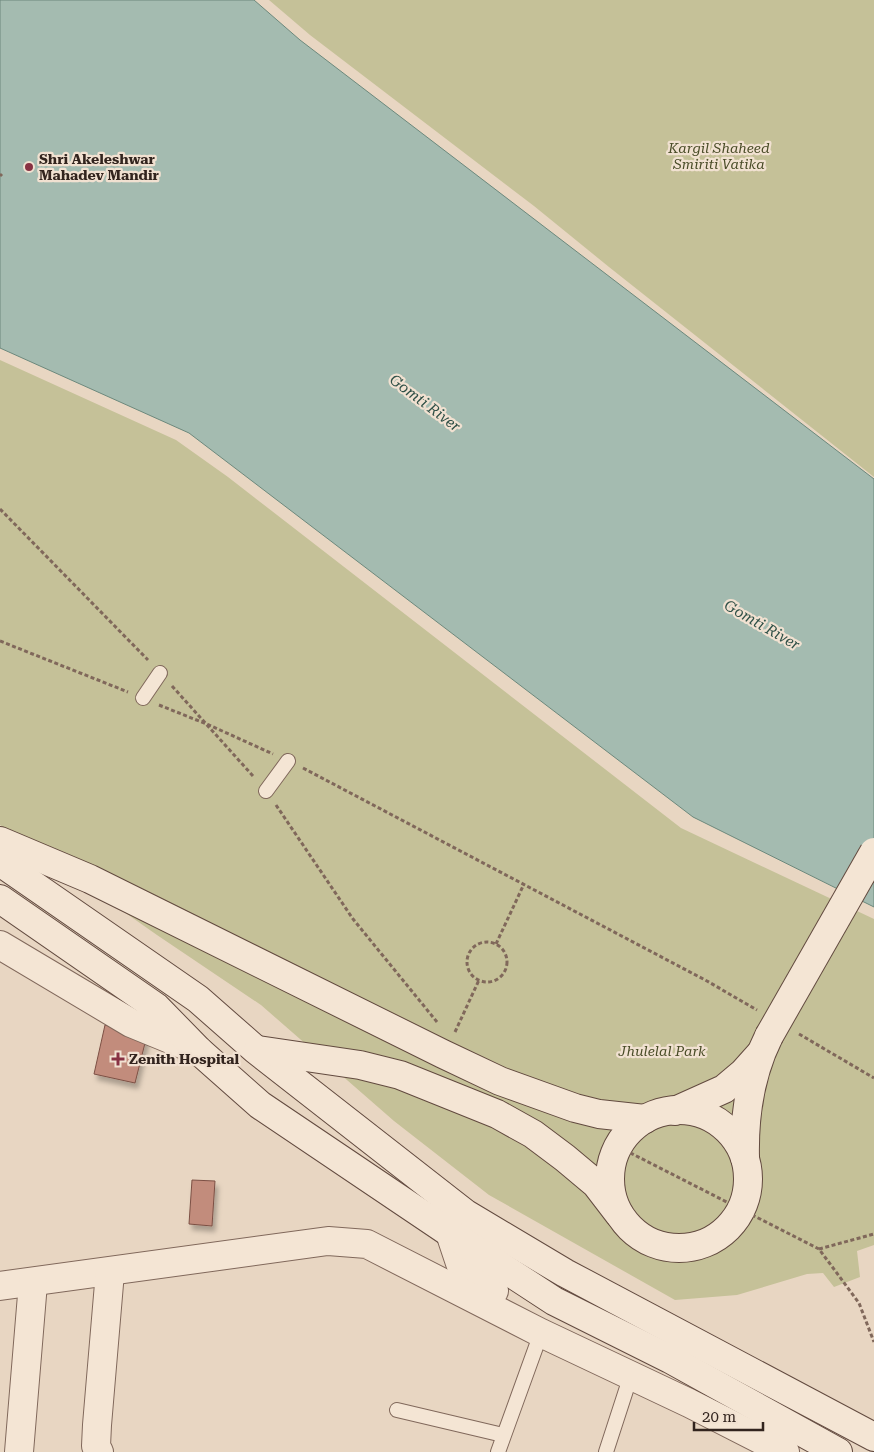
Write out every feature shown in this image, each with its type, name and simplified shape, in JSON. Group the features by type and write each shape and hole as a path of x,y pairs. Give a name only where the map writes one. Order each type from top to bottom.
{"street":[{"path":"0,841 90,879 500,1081 575,1108 599,1114 645,1120"},
{"path":"0,945 131,1023 199,1051 256,1050 360,1065 400,1075 497,1114 534,1134 596,1184 628,1226 640,1236 668,1247 684,1248 699,1245 713,1239 726,1230 740,1210 747,1190 748,1174 745,1159 744,1131 747,1106 774,1039 874,852"},
{"path":"0,862 198,999 256,1050 466,1214 565,1273 874,1437"},
{"path":"0,898 156,1007 199,1051 260,1105 450,1233 554,1301 670,1359 838,1452"},
{"path":"619,1214 610,1184 609,1143 645,1120 659,1114 674,1111 724,1090 743,1073 774,1039"},
{"path":"674,1111 690,1112 705,1116 718,1123 735,1139 745,1159"},
{"path":"450,1233 465,1275 530,1312 628,1374"},
{"path":"0,1286 33,1283 328,1241 367,1244 541,1333 689,1403 784,1452"},
{"path":"99,1452 96,1446 97,1425 110,1272"},
{"path":"19,1452 33,1283"}],"lane":[{"path":"143,698 160,673"},
{"path":"266,791 288,761"},
{"path":"498,1452 541,1333"},
{"path":"606,1452 628,1374"},
{"path":"397,1410 503,1435"}],"path":[{"path":"0,509 112,622 208,725 266,791 353,919 439,1025"},
{"path":"0,641 208,725 320,776 707,981 757,1010"},
{"path":"496,944 524,884"},
{"path":"482,943 496,944 505,952 507,964 505,970 497,979 479,980 469,970 468,957 471,950 482,943"},
{"path":"452,1040 479,980"},
{"path":"774,1039 874,1078"},
{"path":"609,1143 819,1249 859,1302 874,1342"},
{"path":"819,1249 874,1234"}],"green space":[{"name":"Kargil Shaheed Smiriti Vatika","path":"269,0 874,0 874,477 534,206 310,35"},
{"name":"Jhulelal Park","path":"0,360 176,440 228,477 681,828 874,919 874,1245 857,1251 860,1277 834,1287 823,1273 807,1274 737,1295 675,1300 489,1195 394,1121 261,1005 0,825"}],"water":[{"name":"Gomti River","path":"0,0 254,0 300,40 874,479 874,907 693,817 189,433 0,348"}],"building":[{"path":"105,1025 147,1035 135,1083 94,1074"},
{"path":"192,1180 215,1181 212,1226 189,1224"}],"place":[{"name":"Shri Akeleshwar Mahadev Mandir","path":"29,167"},
{"name":"Zenith Hospital","path":"118,1059"}]}
